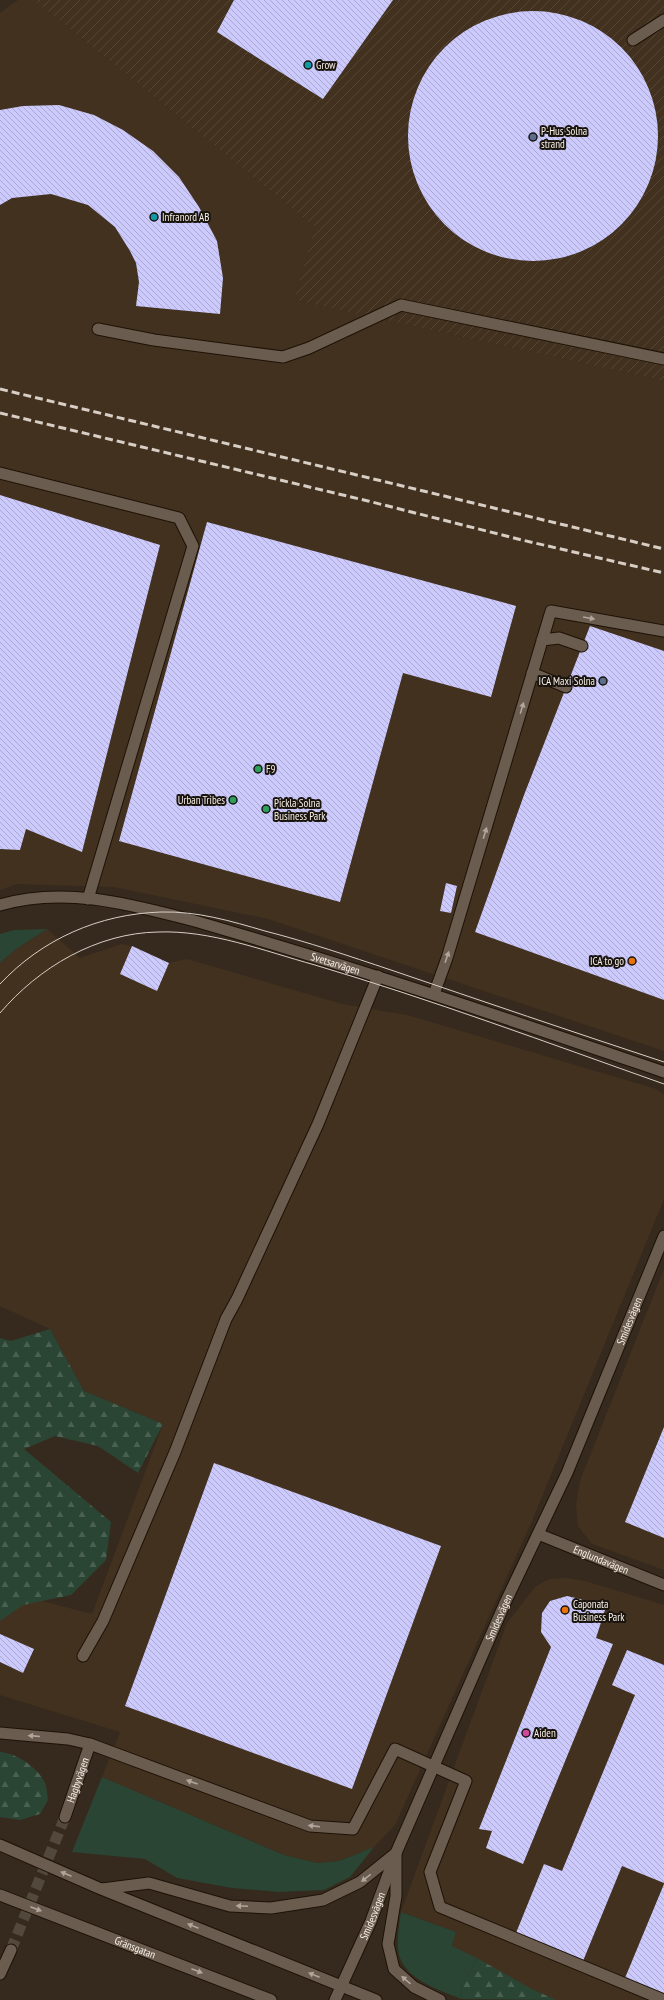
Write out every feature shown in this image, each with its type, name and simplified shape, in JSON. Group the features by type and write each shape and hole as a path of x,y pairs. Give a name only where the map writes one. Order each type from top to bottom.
{"street":[{"path":"633,40 664,20"},
{"path":"98,329 154,340 283,357 309,348 401,304 664,359"},
{"path":"0,473 179,518 193,546 88,899"},
{"path":"434,994 447,958 551,611 664,631"},
{"path":"542,640 559,638 582,646"},
{"path":"532,673 566,687"},
{"name":"Svetsarvägen","path":"0,905 21,899 59,897 123,903 168,914 240,934 378,976 664,1072"},
{"path":"83,1656 106,1614 175,1452 226,1319 238,1299 318,1124 378,976"},
{"name":"Smidesvägen","path":"334,2000 371,1921 396,1853 433,1765 505,1603 567,1473 664,1236"},
{"name":"Englundavägen","path":"538,1534 664,1585"},
{"path":"0,1733 68,1739 90,1744 310,1826 353,1829 395,1748 466,1781 430,1872 440,1907 664,2000"},
{"name":"Hagbyvägen","path":"65,1817 90,1744"},
{"path":"0,1845 101,1889 376,2000"},
{"path":"101,1889 149,1883 230,1906 271,1908 324,1900 360,1882 396,1853"},
{"path":"396,1853 396,1896 388,1944 394,1969 414,1987 440,2000"},
{"name":"Gränsgatan","path":"0,1895 271,2000"},
{"path":"0,1974 11,1950"}],"shaded area":[{"path":"18,0 34,0 315,227 294,300 664,381 664,1051 268,919 114,887 17,884 0,890 0,13"},
{"path":"34,0 664,0 664,381 294,300 315,227"},
{"path":"47,929 80,958 122,944 132,946 120,974 156,990 169,963 187,959 342,1004 407,1015 656,1089 664,1095 664,1199 532,1521 395,1825 374,1847 339,1861 317,1863 284,1855 102,1777 120,1732 0,1695 0,1590 92,1614 163,1424 84,1391 50,1329 0,1306 0,963 16,949"},
{"path":"664,1269 664,1570 592,1544 578,1526 576,1505 580,1481"},
{"path":"566,1578 585,1581 664,1605 664,2000 556,2000 530,1988 452,1946 456,1932 401,1912 507,1623 536,1586 550,1579"}],"green space":[{"path":"47,929 16,949 0,963 0,934 14,930"},
{"path":"50,1329 84,1391 163,1424 138,1473 98,1446 55,1436 24,1449 111,1522 106,1560 71,1595 23,1605 0,1621 0,1338 11,1341"},
{"path":"0,1752 19,1758 31,1766 41,1776 46,1785 48,1800 40,1814 20,1820 0,1817"},
{"path":"102,1777 284,1855 317,1863 339,1861 374,1847 350,1877 324,1890 279,1892 232,1888 177,1878 145,1859 72,1852"},
{"path":"401,1912 456,1932 452,1946 477,1958 462,1985 461,1999 422,1982 406,1968 398,1949"},
{"path":"477,1958 530,1988 556,2000 461,1999 462,1985"}],"building":[{"name":"Grow","path":"234,0 393,0 323,99 217,32"},
{"name":"P-Hus Solna strand","path":"521,11 545,11 569,16 592,25 622,47 637,66 649,88 656,112 658,136 656,160 649,184 637,206 622,225 603,240 581,252 545,261 521,261 497,256 474,247 444,225 429,206 417,184 408,148 408,124 413,100 422,77 444,47 463,32 485,20"},
{"name":"Infranord AB","path":"59,105 94,115 123,130 153,151 179,177 199,207 217,241 223,278 220,314 136,306 139,282 136,263 115,227 88,205 51,194 12,198 0,205 0,110 23,106"},
{"path":"0,495 160,545 82,852 26,829 20,850 0,849"},
{"name":"F9","path":"207,522 516,606 491,697 403,673 340,902 119,841"},
{"path":"590,626 664,651 664,1000 475,932 524,795"},
{"path":"446,883 457,886 451,913 440,911"},
{"path":"132,946 169,963 157,991 120,974"},
{"path":"664,1427 664,1538 625,1522"},
{"path":"214,1463 441,1546 352,1789 125,1706"},
{"path":"567,1596 580,1599 605,1610 596,1638 613,1644 523,1864 486,1848 492,1831 479,1829 551,1647 541,1632 542,1613 550,1601"},
{"path":"0,1634 34,1649 23,1673 0,1662"},
{"path":"627,1650 664,1665 664,1883 622,1866 583,1961 516,1933 544,1864 562,1871 635,1695 612,1685"},
{"path":"664,1884 664,1994 625,1978"}],"tunnel":[{"path":"11,1950 65,1817"}],"tram line":[{"path":"0,984 16,968 34,954 53,942 94,924 138,914 161,912 188,913 227,920 328,949 664,1062"},
{"path":"0,1013 15,996 51,967 91,946 135,934 158,932 198,934 237,942 359,978 490,1022 664,1084"}],"railway":[{"path":"0,389 664,549"},
{"path":"0,413 664,573"}],"place":[{"name":"Grow","path":"308,65"},
{"name":"P-Hus Solna strand","path":"533,137"},
{"name":"Infranord AB","path":"154,217"},
{"name":"ICA Maxi Solna","path":"603,681"},
{"name":"F9","path":"258,769"},
{"name":"Urban Tribes","path":"233,800"},
{"name":"Pickla Solna Business Park","path":"266,809"},
{"name":"ICA to go","path":"632,961"},
{"name":"Caponata Business Park","path":"565,1610"},
{"name":"Aiden","path":"526,1733"}]}
